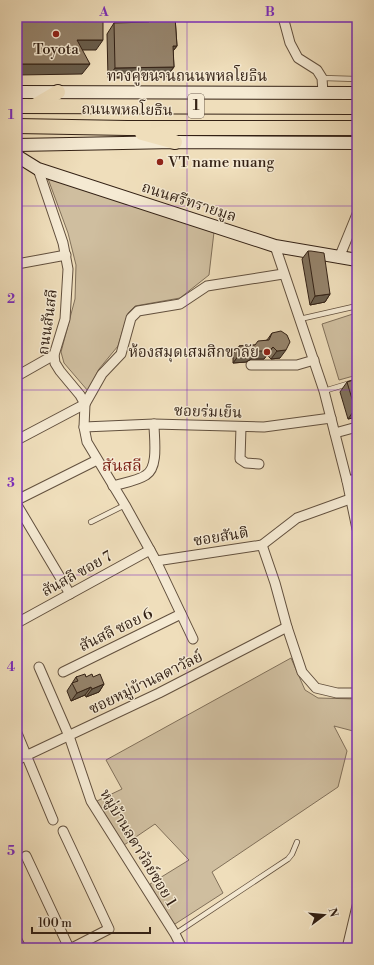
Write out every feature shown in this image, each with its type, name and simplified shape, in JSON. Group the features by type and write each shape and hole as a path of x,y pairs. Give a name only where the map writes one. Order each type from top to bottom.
{"main road":[{"name":"ทางคู่ขนานถนนพหลโยธิน","path":"17,92 357,93"},
{"path":"35,105 58,92"},
{"name":"ถนนพหลโยธิน","path":"17,106 357,107"},
{"name":"ถนนพหลโยธิน","path":"17,126 127,128 357,128"},
{"path":"127,128 174,142"},
{"path":"17,145 174,142 357,143"},
{"name":"ถนนศรีทรายมูล","path":"17,156 38,169 275,246 357,260"}],"street":[{"path":"285,17 290,43 298,58 317,70 322,78 323,93"},
{"name":"ถนนสันสลี","path":"38,169 66,255 68,269 65,319 54,355 60,371 80,394 85,404"},
{"path":"339,258 357,214"},
{"path":"275,246 283,274 324,391 336,433 350,499 355,514 357,529"},
{"path":"17,264 66,255"},
{"path":"193,639 156,561 125,505 87,442 84,427 85,404 102,374 121,354 131,318 138,310 180,304 207,286 283,274"},
{"path":"17,376 54,355"},
{"path":"251,365 297,364 314,360"},
{"path":"17,440 85,404"},
{"name":"ซอยร่มเย็น","path":"84,427 154,424 264,427 331,418"},
{"path":"113,486 141,477 152,470 154,461 154,424"},
{"path":"241,426 240,459 246,463 259,464"},
{"path":"336,433 357,427"},
{"path":"17,500 97,460"},
{"path":"347,481 357,479"},
{"name":"ซอยสันติ","path":"156,561 262,545 297,518 350,499"},
{"path":"17,505 70,594"},
{"path":"262,545 302,672 316,688 337,693 357,693"},
{"name":"สันสลี ซอย 7","path":"17,623 150,550"},
{"name":"สันสลี ซอย 6","path":"63,672 181,614"},
{"name":"ซอยหมู่บ้านลดาวัลย์","path":"17,760 159,693 287,627"},
{"name":"หมู่บ้านลดาวัลย์ซอย 1","path":"39,667 69,736 91,801 175,934 182,948"},
{"path":"17,733 53,820"},
{"path":"63,831 109,929 72,948"},
{"path":"26,856 69,948"},
{"path":"347,948 357,906"},
{"path":"17,940 21,948"}],"lane":[{"path":"322,78 357,79"},
{"path":"300,319 357,306"},
{"path":"324,391 357,381"},
{"path":"92,522 125,505"},
{"path":"175,934 288,860 297,842"}],"shaded area":[{"path":"47,176 214,232 209,275 180,298 135,306 128,313 118,346 99,369 88,391 64,363 61,352 75,299 76,265 68,233"},
{"path":"356,313 357,375 339,380 322,324"},
{"path":"291,658 305,690 318,698 357,699 357,732 334,726 347,751 338,787 212,872 223,893 175,924 171,922 150,884 189,860 155,824 124,845 97,801 122,789 106,760"}],"building":[{"name":"Toyota","path":"17,17 103,17 103,40 77,40 90,64 17,64"},
{"path":"149,17 175,17 177,46 173,46 174,67 115,68 114,23 149,22"},
{"path":"308,251 324,253 330,294 315,296"},
{"path":"281,331 287,335 290,342 286,350 277,351 273,347 269,351 257,351 251,354 239,355 239,346 255,345 258,341 269,340 272,333"},
{"path":"357,379 357,408 355,409 347,382"},
{"path":"85,674 86,677 92,674 93,677 100,674 104,684 92,689 91,687 77,693 72,683 78,681 76,677"}],"place":[{"name":"Toyota","path":"56,34"},
{"name":"VT name nuang","path":"160,162"},
{"name":"ห้องสมุดเสมสิกขาลัย","path":"267,352"}],"district":[{"name":"สันสลี","path":"122,466"}]}
